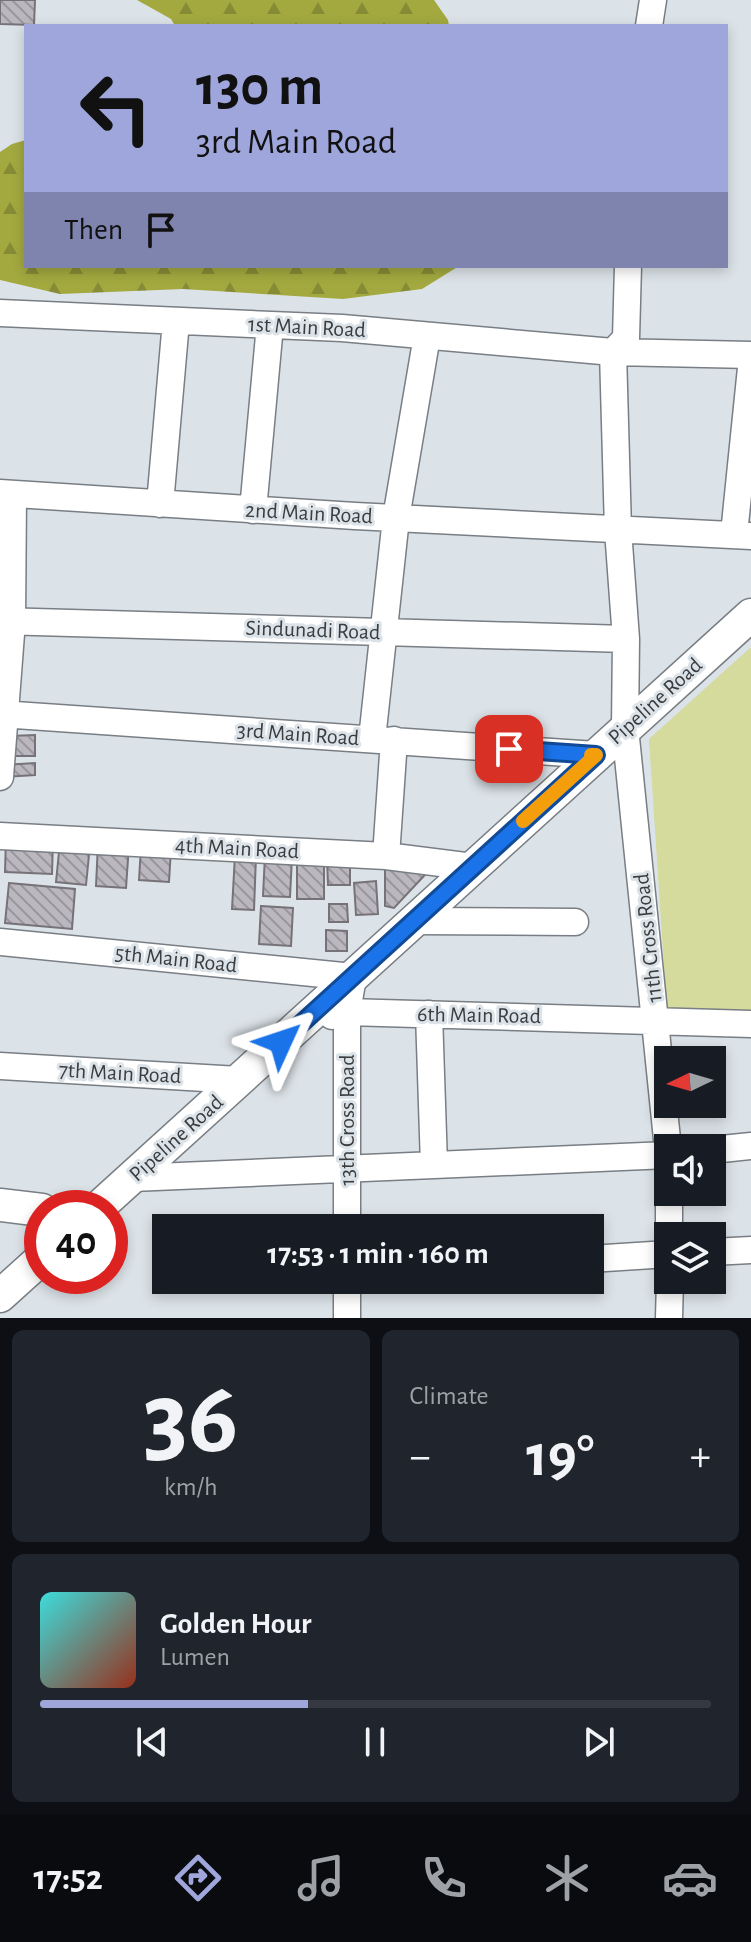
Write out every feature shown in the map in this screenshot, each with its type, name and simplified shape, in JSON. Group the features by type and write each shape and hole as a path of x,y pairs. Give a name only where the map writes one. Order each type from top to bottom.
{"street":[{"path":"649,24 653,0"},
{"path":"613,352 626,338 628,268"},
{"name":"1st Main Road","path":"0,313 342,328 613,352"},
{"path":"160,504 176,321"},
{"path":"253,510 270,325"},
{"path":"386,856 384,632 396,518 427,336"},
{"path":"613,352 751,355"},
{"name":"11th Cross Road","path":"613,352 618,530 626,639 625,728 667,1134"},
{"path":"618,530 743,535 751,368"},
{"path":"0,777 6,621 6,494"},
{"name":"2nd Main Road","path":"6,494 618,530"},
{"name":"Pipeline Road","path":"118,1190 625,728 736,636 751,615"},
{"name":"Sindunadi Road","path":"6,621 626,639"},
{"name":"3rd Main Road","path":"2,714 596,755"},
{"name":"4th Main Road","path":"0,836 386,856 473,867"},
{"path":"414,921 575,922"},
{"name":"5th Main Road","path":"0,942 353,977"},
{"name":"13th Cross Road","path":"347,1214 347,1012 353,977"},
{"name":"6th Main Road","path":"302,1023 347,1012 751,1024"},
{"path":"429,1014 434,1165"},
{"name":"7th Main Road","path":"0,1066 239,1080"},
{"path":"726,1149 751,1146"},
{"path":"132,1178 654,1156"},
{"path":"0,1205 24,1208"},
{"path":"726,1251 751,1250"},
{"path":"604,1258 654,1255"},
{"path":"0,1296 24,1274"},
{"path":"347,1294 347,1318"},
{"path":"669,1318 670,1294"}],"green space":[{"path":"137,0 434,0 449,24 174,24 171,19"},
{"path":"24,141 24,268 456,268 422,289 343,299 183,289 60,294 0,280 0,152"},
{"path":"751,647 751,1011 667,1012 649,739"}],"building":[{"path":"0,0 35,0 34,24 0,24"},
{"path":"35,735 35,756 11,756 10,736"},
{"path":"35,763 35,775 4,777 3,765"},
{"path":"6,838 53,840 52,874 5,872"},
{"path":"60,842 90,845 86,885 56,882"},
{"path":"98,843 129,845 126,888 96,886"},
{"path":"141,847 171,849 169,882 139,880"},
{"path":"235,855 256,856 254,910 232,909"},
{"path":"265,855 292,857 290,897 263,896"},
{"path":"297,856 324,856 324,899 297,899"},
{"path":"327,859 350,859 350,885 328,885"},
{"path":"385,860 436,863 394,908 385,906"},
{"path":"376,881 378,914 356,915 354,883"},
{"path":"9,883 75,889 72,929 5,923"},
{"path":"329,904 347,904 348,922 329,922"},
{"path":"261,906 293,908 291,946 259,944"},
{"path":"326,930 347,931 347,951 326,951"}],"slow traffic":[{"path":"523,821 596,755 591,755"}],"route":[{"path":"281,1042 596,755 509,749"}]}
